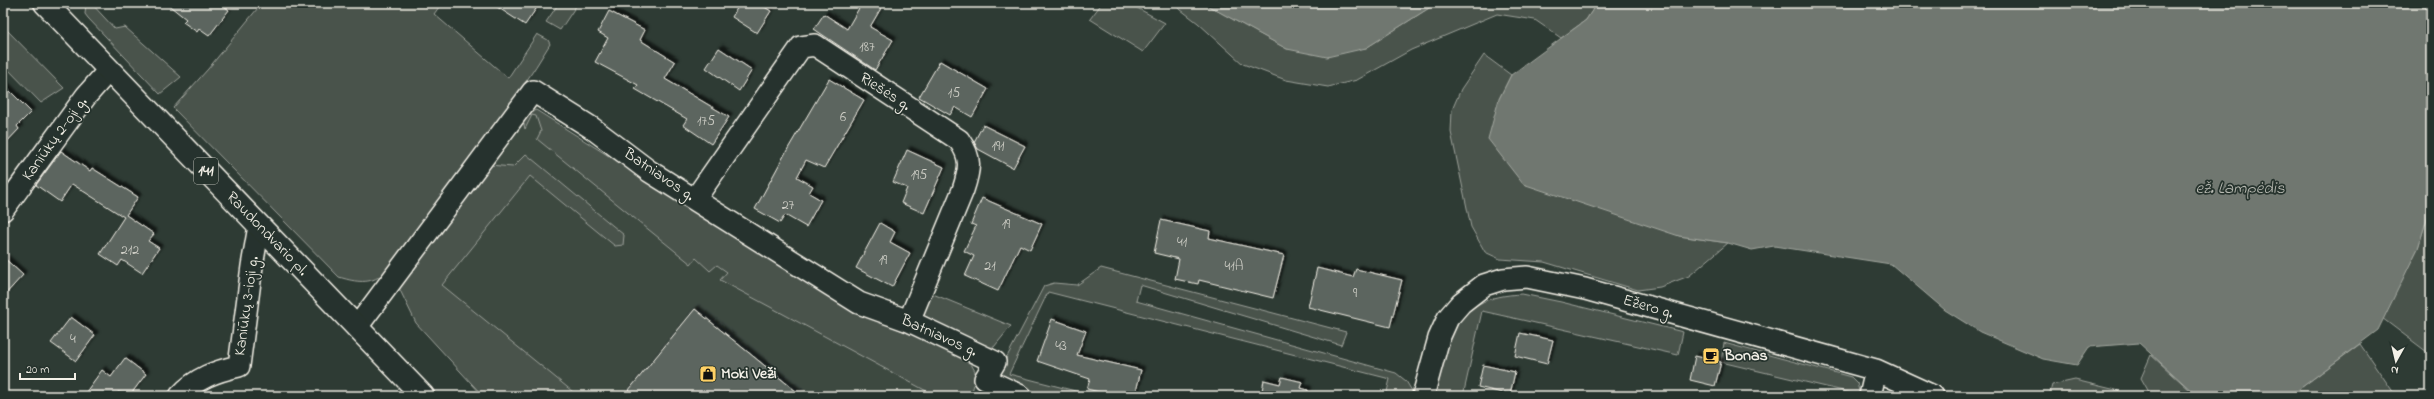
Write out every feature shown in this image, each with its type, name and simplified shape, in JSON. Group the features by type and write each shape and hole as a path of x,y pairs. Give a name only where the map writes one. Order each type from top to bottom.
{"main road":[{"name":"Raudondvario pl.","path":"45,3 423,396"}],"street":[{"name":"Riešės g.","path":"695,199 801,47 814,45 959,140 968,152 969,172 963,190 909,321"},
{"name":"Kaniūkų 2-oji g.","path":"3,210 86,96 109,70"},
{"name":"Batniavos g.","path":"357,327 533,91 592,128 649,170 859,303 909,321 995,362 985,379 1021,396"},
{"name":"Kaniūkų 3-ioji g.","path":"180,396 188,387 215,371 239,366 252,266 259,226"},
{"name":"Ežero g.","path":"1423,396 1439,338 1448,318 1461,303 1484,285 1503,279 1527,277 1558,282 1876,370 1933,396"},
{"path":"1870,396 1876,370"}],"shaded area":[{"path":"86,3 91,3 115,29 125,27 181,77 160,94 88,18 85,14"},
{"path":"262,3 442,3 434,14 508,78 537,34 548,40 550,44 491,132 397,256 380,276 370,281 349,280 339,277 173,108 208,69"},
{"path":"559,3 578,3 560,30 546,22"},
{"path":"1102,3 1128,3 1165,23 1143,52 1090,19"},
{"path":"1172,3 1203,3 1287,49 1366,48 1437,3 1597,3 1586,20 1561,38 1535,20 1497,14 1411,50 1357,80 1328,87 1286,80 1243,64 1198,23"},
{"path":"3,26 64,88 41,103 3,64"},
{"path":"1484,55 1511,75 1499,99 1679,236 1728,243 1689,276 1660,287 1638,290 1544,262 1500,259 1485,252 1471,227 1451,132 1452,110 1461,89"},
{"path":"536,110 851,309 955,353 971,364 975,371 971,396 483,396 416,323 489,165 522,116"},
{"path":"536,110 851,309 955,353 971,364 975,371 975,380 971,396 931,396 932,394 720,280 727,272 717,265 710,271 696,258 691,264 537,139 541,131 536,116 532,115 525,129 522,116"},
{"path":"526,154 624,235 623,245 615,246 530,176 442,285 578,396 483,396 416,323 399,288 489,165 513,167"},
{"path":"2431,205 2431,355 2382,318 2418,248"},
{"path":"1101,268 1346,332 1341,345 1140,285 1136,301 1396,373 1406,381 1412,391 1410,396 1386,396 1390,379 1048,292 1009,374 1095,396 1046,396 1018,389 998,374 1044,286 1054,283 1077,285"},
{"path":"928,292 1011,326 994,347 984,348 926,322 922,315"},
{"path":"1522,294 1683,332 1678,355 1482,311 1463,396 1437,396 1435,394 1451,338 1458,324 1468,312 1481,303 1499,297"},
{"path":"1724,343 1851,377 1857,383 1860,395 1721,362"},
{"path":"2360,344 2396,396 2261,396 2259,393 2294,393"},
{"path":"2151,355 2191,391 2187,396 2145,396 2149,392 2141,378"},
{"path":"2075,380 2116,390 2126,396 2049,396 2052,385"}],"water":[{"path":"1203,3 1437,3 1366,48 1327,57 1287,49"},
{"name":"ež. Lampėdis","path":"1597,3 2431,3 2431,205 2418,248 2378,330 2294,393 2194,393 2139,343 2089,347 2077,365 2043,359 1980,332 1945,310 1891,264 1774,246 1752,250 1728,243 1679,236 1523,184 1488,139 1499,99 1511,75 1586,20"}],"building":[{"path":"166,3 220,3 229,10 209,36 199,29 197,32 183,22 186,19"},
{"path":"491,3 540,3 525,25"},
{"path":"740,3 758,3 771,11 757,33 732,17"},
{"path":"862,3 884,3 870,27 893,40 875,70 814,29 824,14 847,29"},
{"path":"609,11 645,30 640,40 675,62 665,79 729,117 711,144 683,125 687,119 635,89 638,85 595,62 608,38 598,32"},
{"path":"719,48 752,70 739,91 706,68"},
{"path":"940,61 988,89 972,117 955,107 950,115 919,97"},
{"path":"829,79 864,100 824,168 806,160 797,177 813,186 809,193 821,200 806,227 785,215 780,223 755,209 786,152"},
{"path":"3,84 31,112 17,126 19,129 3,146"},
{"path":"983,125 1025,146 1013,168 978,149 974,142"},
{"path":"907,150 944,167 924,213 901,203 907,188 893,182"},
{"path":"61,151 90,171 92,168 138,197 126,215 154,234 148,241 159,248 142,273 122,260 118,266 100,254 124,217 72,184 60,202 36,185"},
{"path":"982,198 1042,224 1030,250 1020,245 998,291 965,276 974,256 964,251 976,226 971,224"},
{"path":"1161,220 1210,231 1209,238 1284,255 1273,298 1199,280 1198,284 1175,279 1179,259 1154,253"},
{"path":"880,223 895,232 890,242 910,253 892,287 856,268"},
{"path":"3,257 23,275 3,297"},
{"path":"1317,268 1353,277 1356,269 1402,280 1390,327 1308,307"},
{"name":"Moki Veži","path":"695,309 802,396 624,396"},
{"path":"71,317 95,335 76,361 51,343"},
{"path":"1052,319 1086,331 1077,355 1141,370 1135,396 1115,396 1087,389 1090,379 1037,361"},
{"path":"1520,333 1553,340 1547,364 1515,356"},
{"path":"1695,356 1721,362 1715,386 1690,380"},
{"path":"125,358 146,374 131,394 118,392 115,396 83,396 102,370 111,377"},
{"path":"1483,365 1515,372 1510,395 1478,387"},
{"path":"1282,377 1303,382 1301,388 1308,390 1307,396 1261,396 1264,380 1280,384"}],"place":[{"name":"Bonas","path":"1711,356"},
{"name":"Moki Veži","path":"708,374"}]}
